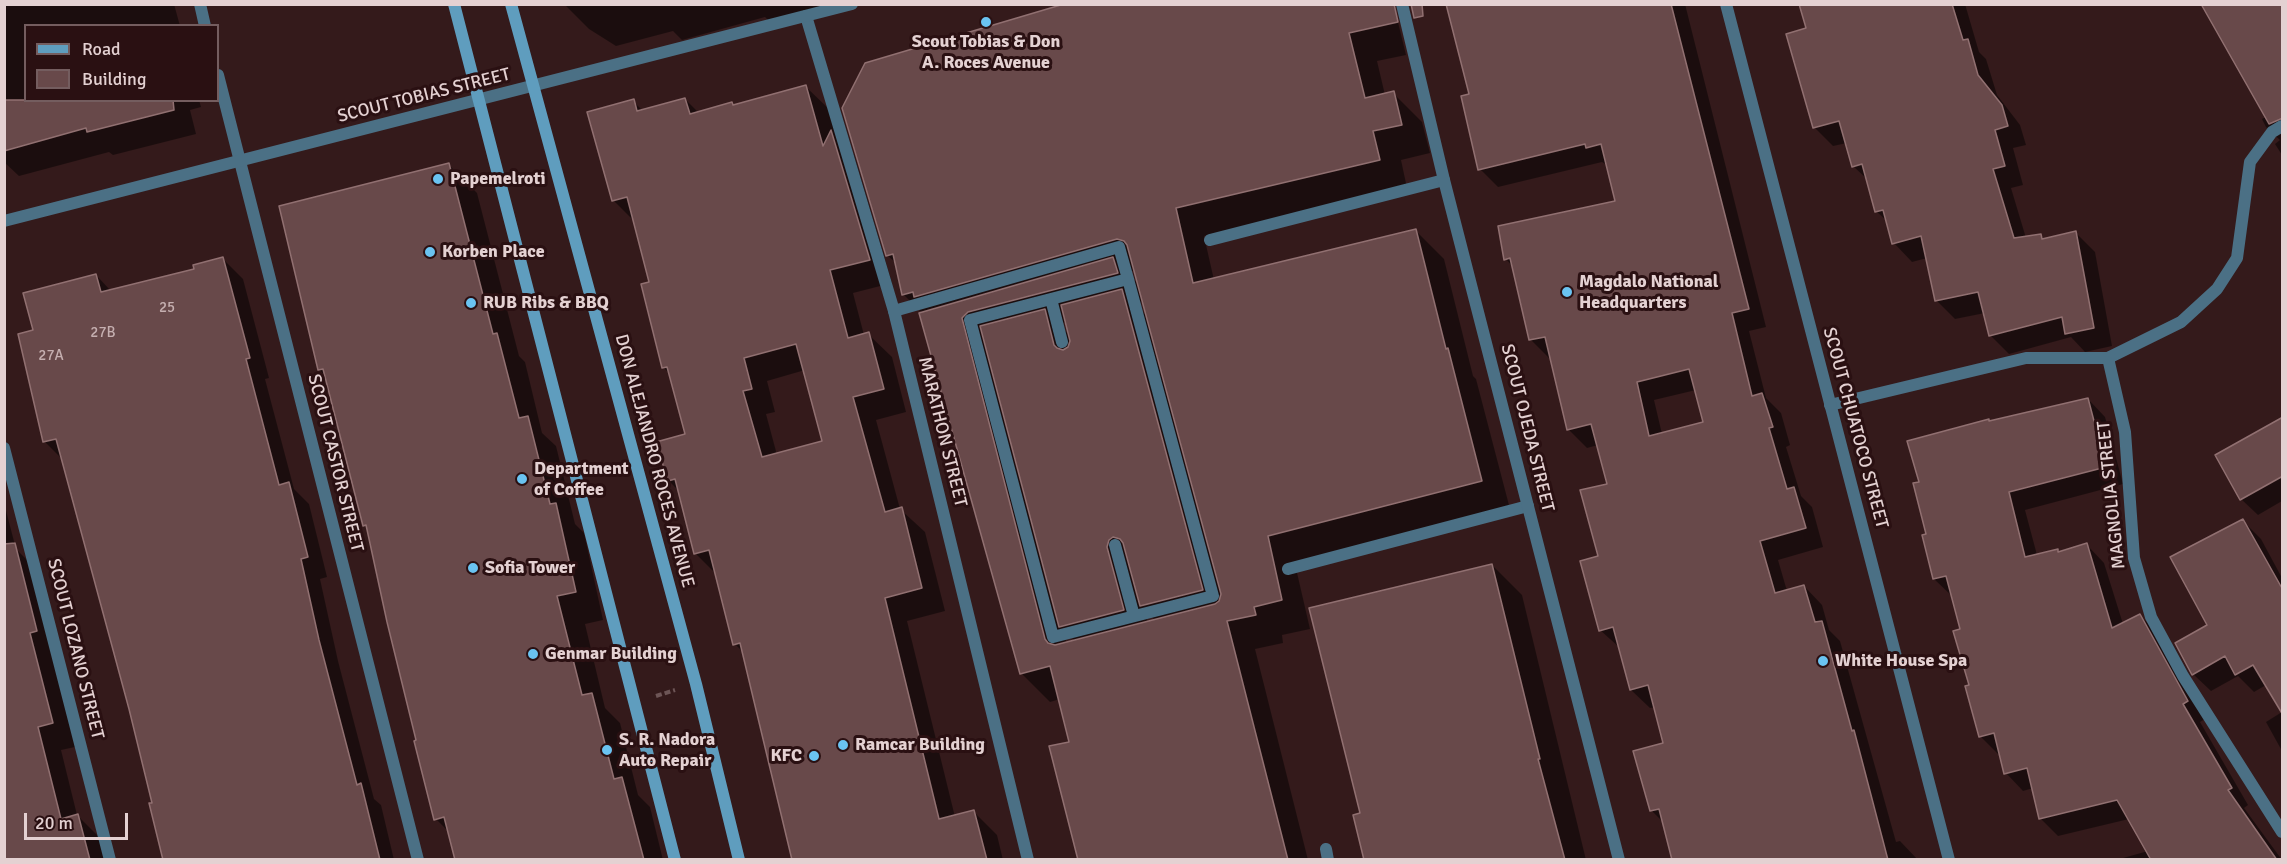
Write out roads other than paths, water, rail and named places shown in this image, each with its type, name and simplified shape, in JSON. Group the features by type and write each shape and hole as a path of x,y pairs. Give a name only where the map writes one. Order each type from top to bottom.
{"main road":[{"path":"454,4 675,860"},
{"name":"DON ALEJANDRO ROCES AVENUE","path":"511,4 696,684 739,860"}],"street":[{"path":"200,4 205,24"},
{"name":"SCOUT TOBIAS STREET","path":"4,221 852,4"},
{"name":"SCOUT OJEDA STREET","path":"1402,4 1444,180 1619,860"},
{"name":"SCOUT CHUATOCO STREET","path":"1726,4 1949,860"},
{"name":"MARATHON STREET","path":"806,16 894,311 1028,860"},
{"name":"SCOUT CASTOR STREET","path":"219,79 418,860"},
{"path":"1830,405 2026,358 2108,358 2181,322 2217,289 2237,258 2250,162 2272,132 2283,126"},
{"path":"1210,240 1444,180"},
{"path":"894,311 1119,247 1128,279 1213,596 1053,637 970,320 1128,279"},
{"path":"1051,299 1062,342"},
{"name":"MAGNOLIA STREET","path":"2108,358 2125,432 2134,558 2151,617 2183,676 2283,832"},
{"name":"SCOUT LOZANO STREET","path":"4,448 110,860"},
{"path":"1288,569 1528,506"},
{"path":"1115,544 1134,616"}],"place":[{"name":"Scout Tobias & Don A. Roces Avenue","path":"986,22"},
{"name":"Papemelroti","path":"438,179"},
{"name":"Korben Place","path":"430,252"},
{"name":"Magdalo National Headquarters","path":"1567,292"},
{"name":"RUB Ribs & BBQ","path":"471,303"},
{"name":"Department of Coffee","path":"522,479"},
{"name":"Sofia Tower","path":"473,568"},
{"name":"Genmar Building","path":"533,654"},
{"name":"White House Spa","path":"1823,661"},
{"name":"Ramcar Building","path":"843,745"},
{"name":"S. R. Nadora Auto Repair","path":"607,750"},
{"name":"KFC","path":"814,756"}]}
